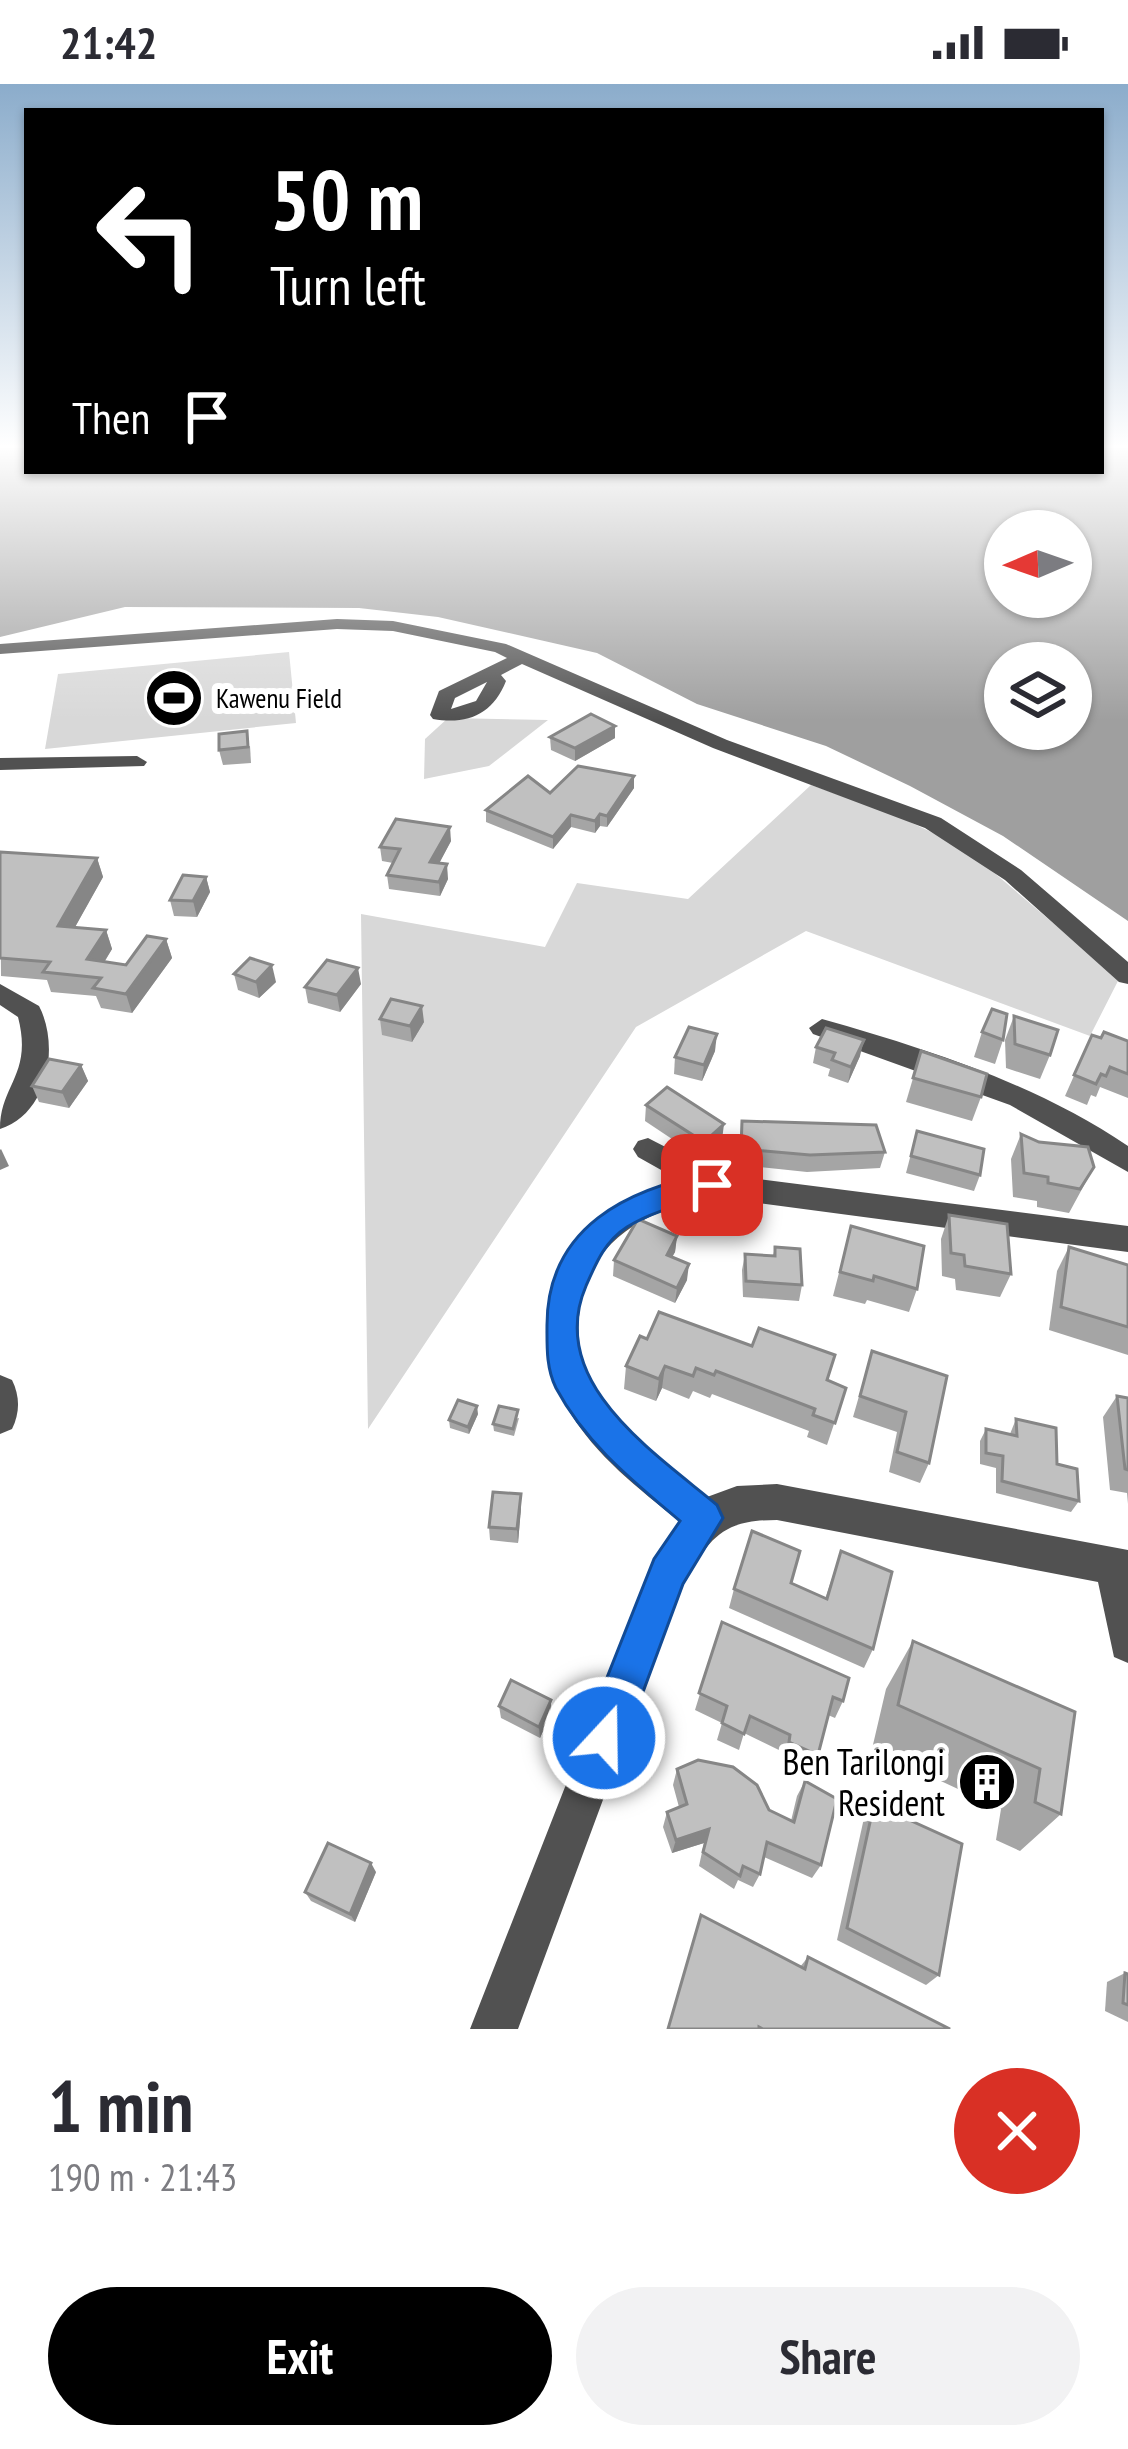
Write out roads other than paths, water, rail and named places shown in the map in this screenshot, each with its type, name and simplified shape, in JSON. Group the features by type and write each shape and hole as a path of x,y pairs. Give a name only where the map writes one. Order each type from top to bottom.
{"street":[{"path":"0,649 408,628 480,641 720,744 960,837 1013,875 1128,976"},
{"path":"490,674 523,657"},
{"path":"0,764 137,762"},
{"path":"0,993 47,1028 30,1086 22,1100 0,1118"},
{"path":"822,1028 968,1076 1037,1106 1128,1161"},
{"path":"648,1149 712,1185"},
{"path":"704,1518 612,1440 569,1377 562,1317 568,1282 599,1231 652,1199 712,1185 1128,1239"},
{"path":"0,1391 0,1418"},
{"path":"494,2029 668,1573 704,1518 721,1507 746,1500 777,1502 1121,1568 1128,1643"}],"place":[{"name":"Kawenu Field","path":"174,698"},
{"name":"Ben Tarilongi Resident","path":"987,1782"}]}
